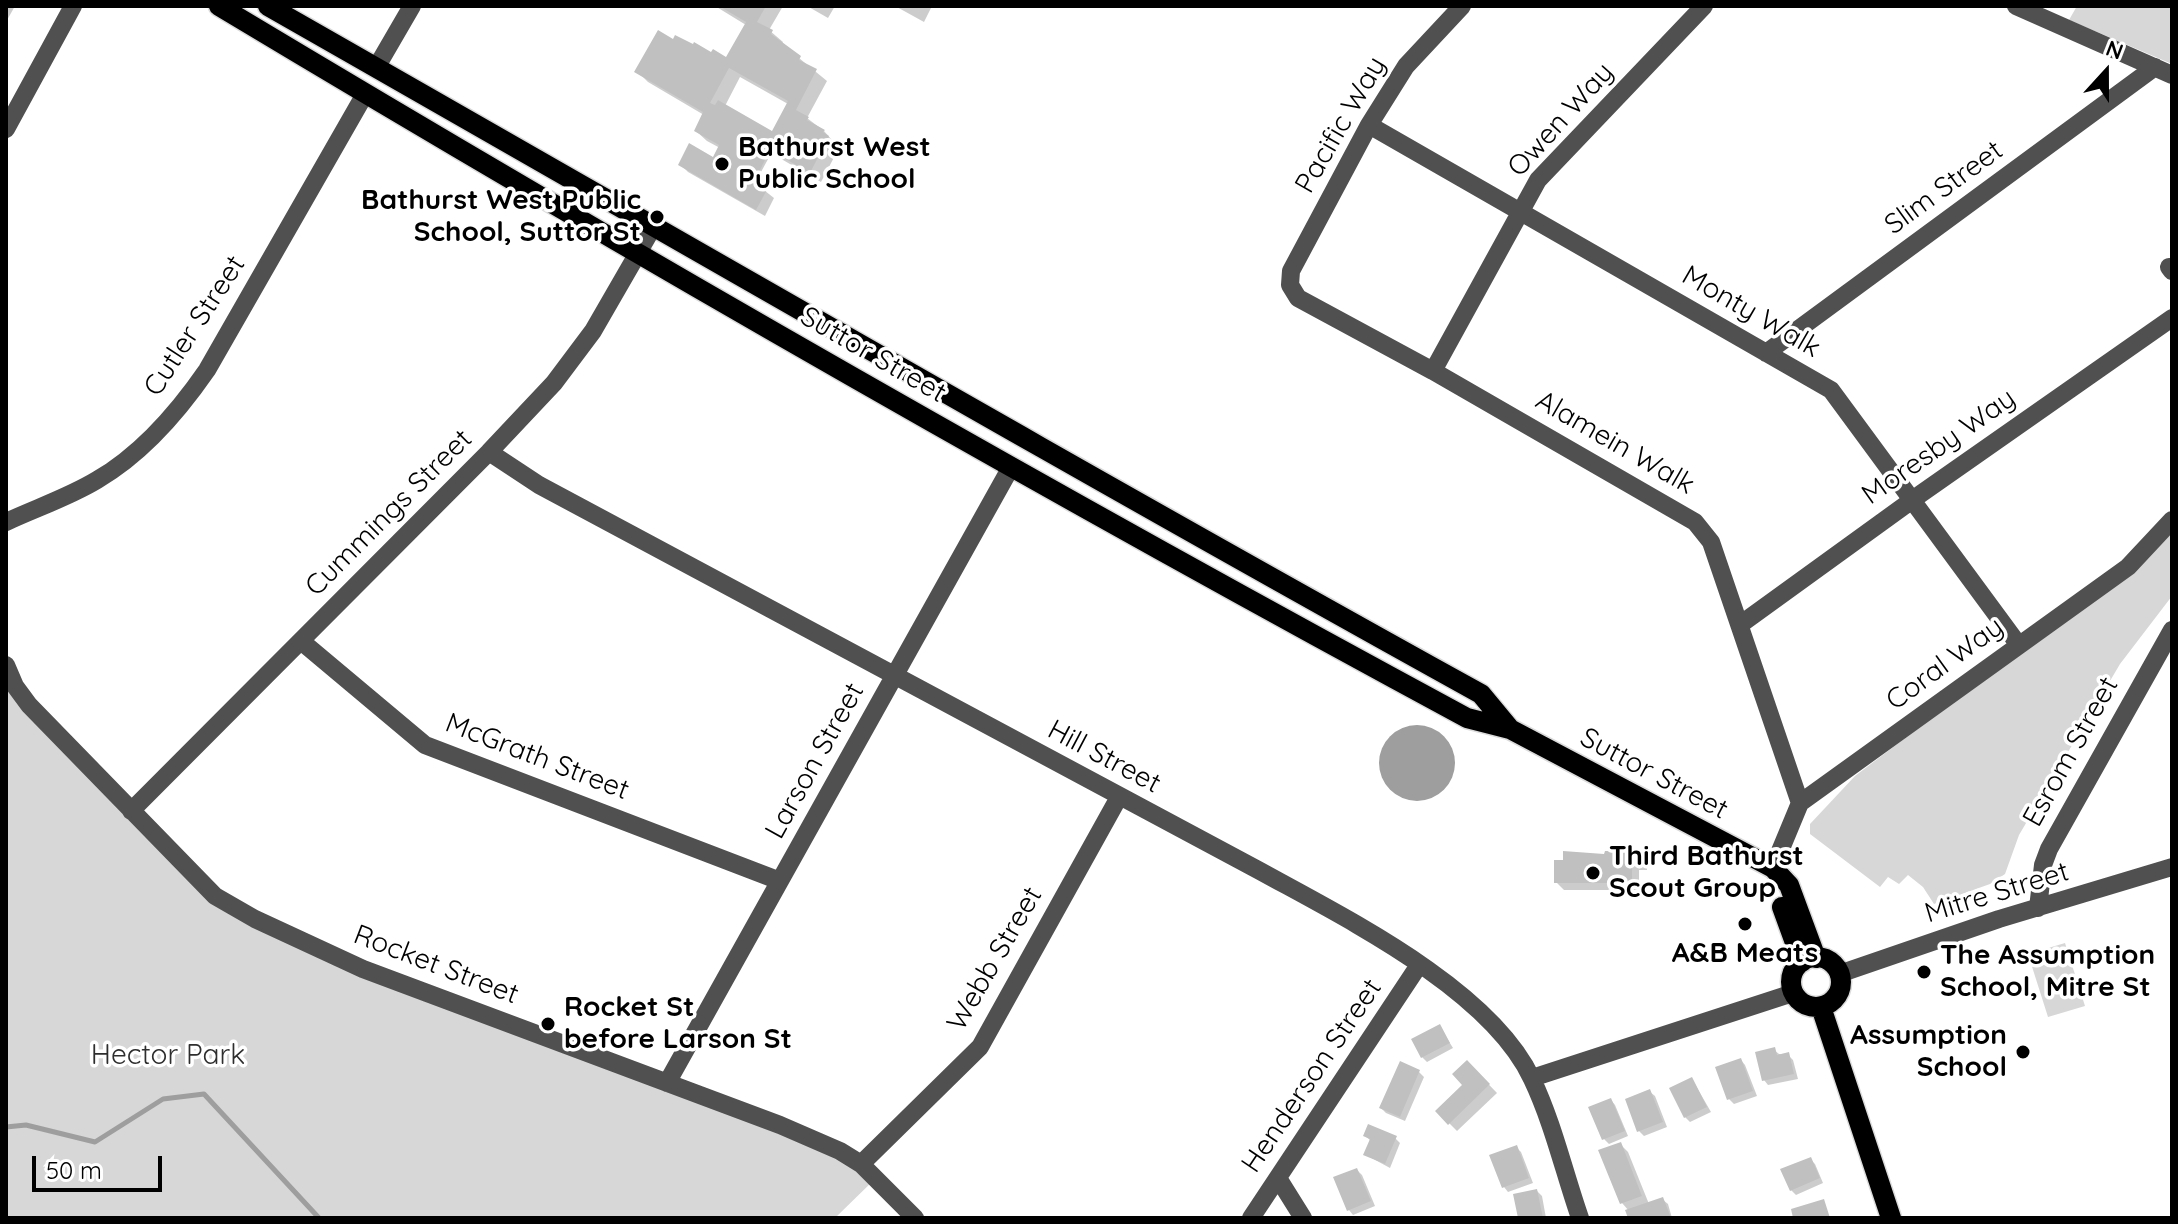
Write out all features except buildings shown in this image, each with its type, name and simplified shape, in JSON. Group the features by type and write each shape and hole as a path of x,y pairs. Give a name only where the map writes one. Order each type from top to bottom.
{"main road":[{"name":"Suttor Street","path":"219,6 365,94 1188,567 1467,718 1510,729 1773,868 1789,885 1809,960"},
{"name":"Suttor Street","path":"268,6 1481,694 1510,729"},
{"path":"1809,960 1830,962 1839,974 1841,982 1835,998 1821,1007 1805,1005 1793,993 1793,972 1809,960"},
{"path":"1821,1007 1891,1218"}],"street":[{"path":"6,129 73,6"},
{"path":"376,68 412,6"},
{"name":"Pacific Way","path":"1290,285 1291,271 1369,125 1406,66 1462,6"},
{"name":"Owen Way","path":"1433,371 1538,180 1704,6"},
{"path":"2016,6 2164,71"},
{"name":"Slim Street","path":"1766,353 2164,71"},
{"name":"Cutler Street","path":"6,522 98,480 137,450 190,395 215,357 365,94"},
{"name":"Monty Walk","path":"1369,125 1831,390 2018,644"},
{"name":"Cummings Street","path":"131,811 554,383 584,344 653,227"},
{"name":"Alamein Walk","path":"1290,285 1298,298 1433,371 1695,522 1711,542 1800,803"},
{"name":"Moresby Way","path":"1741,624 2172,318"},
{"name":"Hill Street","path":"489,452 539,485 1337,914 1459,991 1504,1035 1532,1078 1580,1218"},
{"name":"Larson Street","path":"667,1083 1011,467"},
{"name":"Coral Way","path":"1800,803 2128,567 2172,520"},
{"name":"Esrom Street","path":"2038,908 2043,865 2049,849 2172,630"},
{"name":"McGrath Street","path":"301,641 425,745 780,881"},
{"name":"Rocket Street","path":"6,665 15,686 29,705 215,896 255,919 363,969 793,1130 840,1151 861,1164 915,1218"},
{"name":"Webb Street","path":"861,1164 980,1047 1119,797"},
{"path":"1773,868 1800,803"},
{"name":"Mitre Street","path":"1839,974 2172,867"},
{"name":"Henderson Street","path":"1251,1218 1419,965"},
{"path":"1532,1078 1793,993"},
{"path":"1278,1178 1303,1218"}],"green space":[{"path":"2077,6 2172,6 2172,64 2069,20"},
{"path":"2172,522 2172,596 2120,664 2019,835 2005,874 1990,884 1934,904 1923,887 1908,875 1899,884 1888,877 1880,887 1810,834 1810,824 1855,776 2156,548"},
{"name":"Hector Park","path":"6,665 131,811 255,919 780,1125 876,1178 835,1218 6,1218"},
{"path":"2065,943 2085,1006 2048,1017 2028,954"}],"shaded area":[{"path":"1417,725 1432,728 1444,736 1452,748 1455,763 1452,778 1444,790 1432,798 1417,801 1402,798 1390,790 1382,778 1379,763 1382,748 1390,736 1402,728"}],"waterway":[{"path":"6,1127 26,1125 95,1142 163,1099 204,1094 319,1218"}],"place":[{"name":"Bathurst West Public School","path":"722,164"},
{"name":"Bathurst West Public School, Suttor St","path":"657,217"},
{"name":"Third Bathurst Scout Group","path":"1593,873"},
{"name":"A&B Meats","path":"1745,924"},
{"name":"The Assumption School, Mitre St","path":"1924,972"},
{"name":"Rocket St before Larson St","path":"548,1024"},
{"name":"Assumption School","path":"2023,1052"}]}
